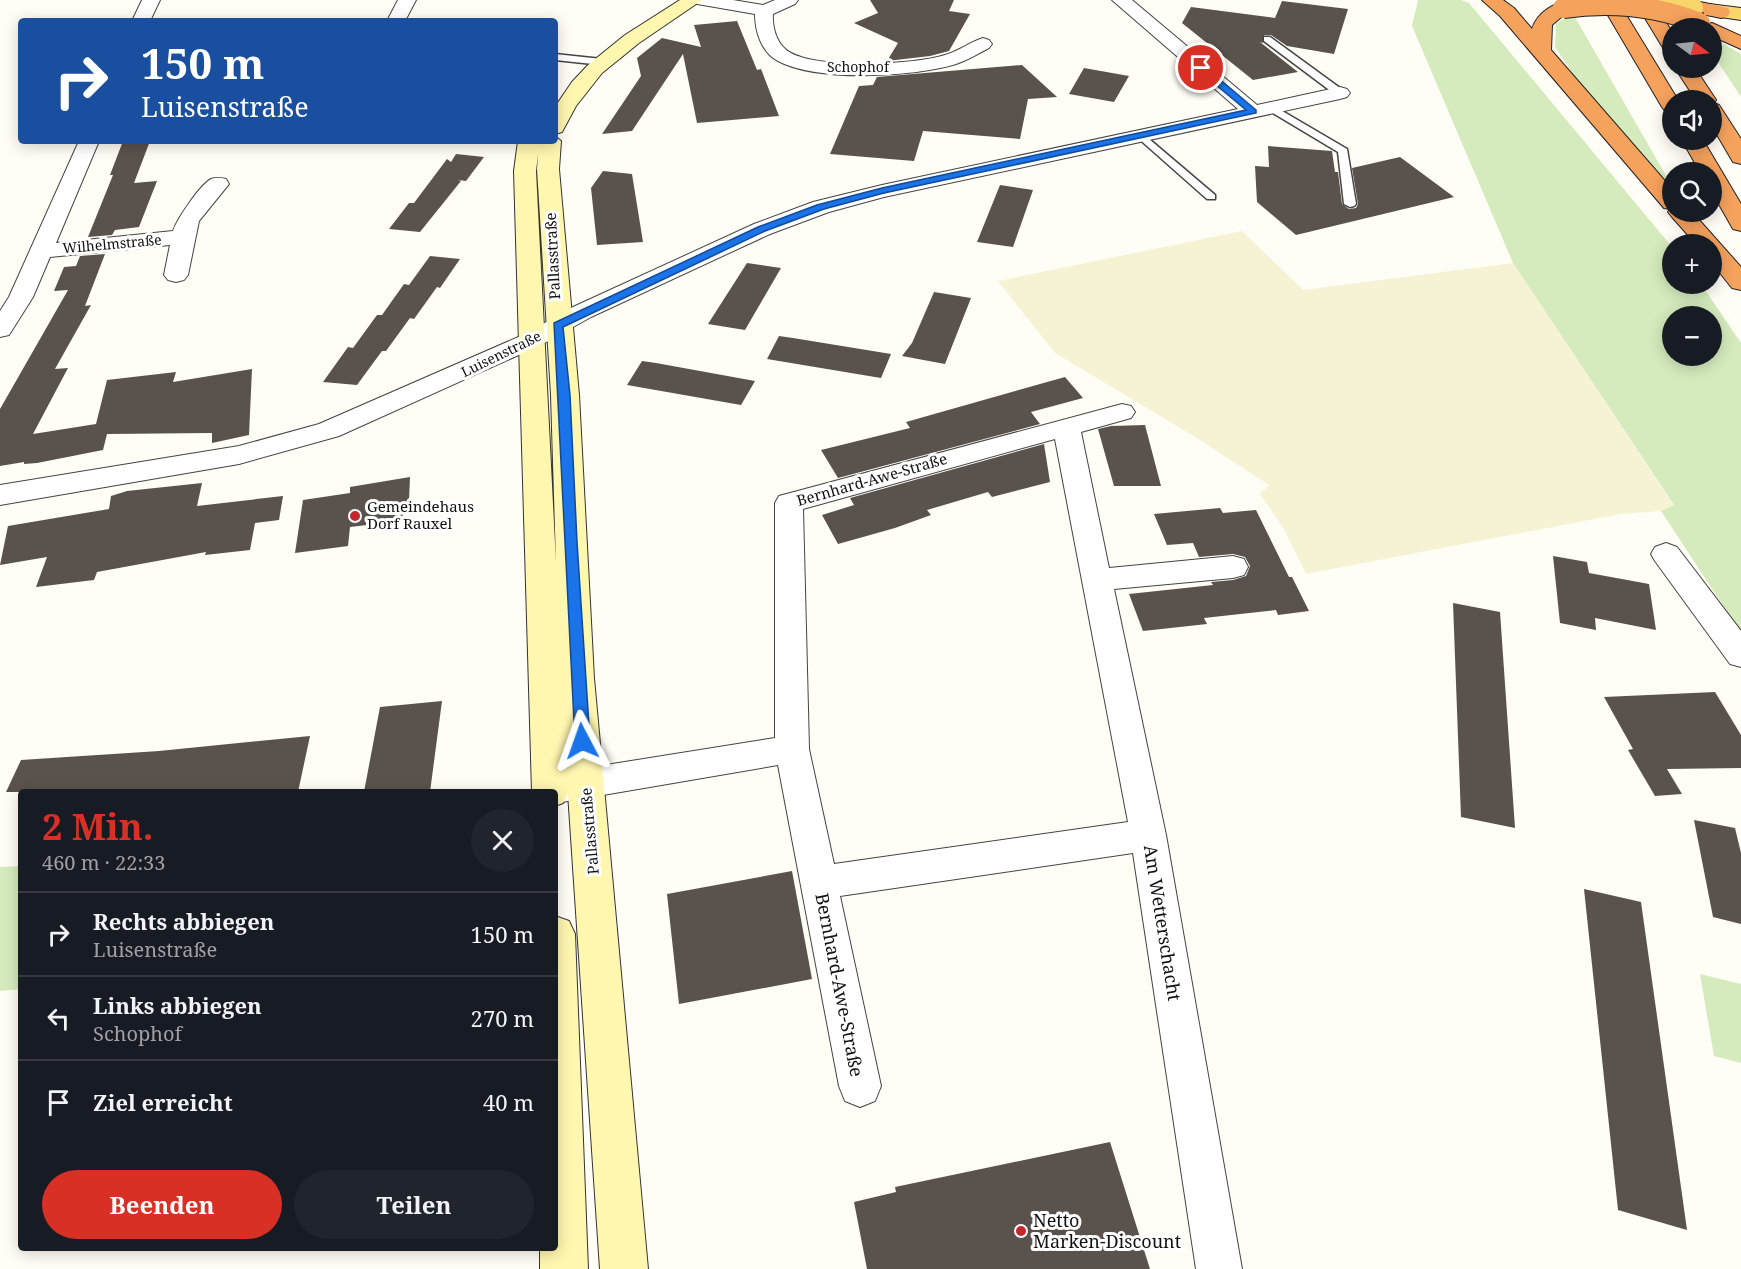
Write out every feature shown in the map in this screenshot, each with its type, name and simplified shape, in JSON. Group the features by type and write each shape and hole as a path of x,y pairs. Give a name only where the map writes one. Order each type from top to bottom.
{"highway":[{"path":"1491,0 1507,12 1662,191"},
{"path":"1608,0 1662,90"},
{"path":"1627,0 1682,15 1700,16"},
{"path":"1541,52 1539,28 1546,17 1563,8 1588,2 1633,0"},
{"path":"1643,0 1662,31"},
{"path":"1665,0 1700,16 1741,43"},
{"path":"1722,126 1741,157"},
{"path":"1722,192 1741,224"},
{"path":"1689,222 1699,234"},
{"path":"1722,260 1741,283"}],"main road":[{"path":"558,121 593,61 612,36 669,0"},
{"path":"558,90 593,61 693,0"},
{"path":"1700,16 1718,4 1741,3"},
{"path":"1718,4 1741,14"},
{"name":"Pallasstraße","path":"529,144 525,171 545,333 565,395 578,678 624,1269"},
{"name":"Pallasstraße","path":"550,144 545,333 550,789"},
{"path":"558,1046 564,1269"}],"street":[{"path":"142,18 151,0"},
{"path":"398,18 407,0"},
{"path":"703,0 765,11 789,0"},
{"path":"1121,0 1262,110"},
{"name":"Schophof","path":"765,11 763,16 772,47 782,56 827,68 887,68 950,60 983,44"},
{"name":"Luisenstraße","path":"0,495 238,455 285,444 366,415 545,333 762,229 821,207 882,191 1340,93"},
{"name":"Wilhelmstraße","path":"0,330 21,297 88,144"},
{"name":"Wilhelmstraße","path":"176,275 188,220 218,184"},
{"name":"Wilhelmstraße","path":"42,251 183,237"},
{"name":"Bernhard-Awe-Straße","path":"860,1086 792,749 789,503 1122,412"},
{"name":"Am Wetterschacht","path":"1066,426 1148,835 1218,1269"},
{"path":"1666,554 1741,655"},
{"path":"1096,580 1233,567"},
{"path":"555,789 792,749"},
{"name":"Bernhard-Awe-Straße","path":"819,883 1148,835"}],"lane":[{"path":"1267,39 1340,93"},
{"path":"558,57 593,61"},
{"path":"1262,110 1343,151 1350,204"},
{"path":"1142,136 1210,198"}],"shaded area":[{"path":"1242,231 1303,290 1513,263 1674,506 1661,511 1621,514 1306,574 1284,529 1260,494 1269,485 1197,438 1055,353 998,281"}],"green space":[{"path":"1418,0 1461,0 1469,3 1662,235 1662,294 1708,294 1716,306 1662,306 1662,366 1722,366 1722,315 1741,343 1741,633 1661,511 1674,505 1513,263 1412,26"},
{"path":"1572,12 1662,169 1662,176 1577,80 1555,47 1556,24"},
{"path":"1722,43 1741,54 1741,97 1722,68"},
{"path":"18,866 18,989 0,991 0,867"},
{"path":"1700,974 1741,984 1741,1063 1714,1056"}],"building":[{"path":"870,0 954,0 949,11 970,14 949,51 930,56 887,61 898,43 854,23 878,13"},
{"path":"1282,1 1348,9 1334,54 1287,46 1271,35 1264,35 1263,43 1260,42 1298,72 1253,80 1182,23 1191,7 1275,18"},
{"path":"737,21 757,70 761,69 779,116 697,123 683,54 632,131 602,134 641,76 637,58 662,38 701,47 694,25"},
{"path":"1022,65 1057,97 1028,99 1020,139 923,131 914,161 830,154 859,86 873,85 877,77"},
{"path":"1084,68 1129,76 1114,102 1069,94"},
{"path":"122,144 149,144 134,183 157,181 139,227 115,230 112,235 88,237 113,175 110,175"},
{"path":"1268,146 1332,151 1335,172 1338,172 1342,204 1349,209 1356,208 1358,204 1352,168 1400,157 1454,197 1296,235 1257,202 1255,166 1269,167"},
{"path":"456,154 484,157 466,181 458,180 461,181 420,232 389,229 409,203 414,203 447,159 451,162"},
{"path":"603,171 632,174 643,242 597,245 591,188"},
{"path":"1000,185 1033,190 1013,247 977,242"},
{"path":"105,254 85,306 91,305 55,369 68,368 33,434 96,424 107,380 176,372 173,382 252,369 249,435 212,443 212,433 107,434 103,450 37,463 24,464 24,462 0,466 0,409 68,290 54,291 64,267 76,266 80,256"},
{"path":"430,256 460,259 440,288 437,287 414,319 410,318 357,385 323,382 348,347 353,348 377,315 382,315 404,284 409,285"},
{"path":"747,263 781,268 745,330 708,324"},
{"path":"934,292 971,298 945,364 902,356 912,343"},
{"path":"779,336 891,354 881,378 767,359"},
{"path":"642,361 755,381 741,405 627,385"},
{"path":"1065,377 1083,398 1031,412 1040,424 838,478 821,450 910,428 906,422"},
{"path":"1145,425 1161,486 1114,486 1098,429 1111,426"},
{"path":"1044,444 1050,482 992,497 988,492 927,510 931,515 895,528 838,544 822,515 854,505 850,498"},
{"name":"Gemeindehaus Dorf Rauxel","path":"410,477 409,501 404,505 402,521 350,527 348,546 295,553 303,500 350,493 350,487"},
{"path":"202,483 197,506 283,496 279,520 255,523 250,550 205,555 206,552 97,572 94,580 36,587 47,557 0,565 8,526 109,509 111,496 127,491"},
{"path":"1220,508 1223,513 1256,510 1289,577 1292,577 1309,611 1278,615 1276,610 1204,618 1207,624 1143,631 1129,594 1213,585 1211,582 1246,576 1250,566 1245,557 1233,554 1199,557 1193,543 1167,545 1154,514"},
{"path":"1553,556 1587,562 1589,573 1649,584 1656,630 1595,618 1596,630 1560,623"},
{"path":"1453,603 1500,612 1515,828 1461,817"},
{"path":"1715,692 1741,735 1741,768 1667,769 1682,794 1655,796 1628,750 1633,749 1604,697"},
{"path":"442,701 430,789 365,789 380,707"},
{"path":"310,736 299,789 18,789 18,792 6,792 21,760 159,751"},
{"path":"1694,820 1735,828 1741,853 1741,924 1713,917"},
{"path":"792,871 812,979 679,1004 667,894"},
{"path":"1584,889 1641,902 1687,1230 1618,1210"},
{"name":"Netto Marken-Discount","path":"1110,1142 1150,1269 867,1269 854,1202 896,1192 895,1187"}],"place":[{"name":"Gemeindehaus Dorf Rauxel","path":"355,516"},
{"name":"Netto Marken-Discount","path":"1021,1231"}],"route":[{"path":"582,741 570,542 565,395 558,325 762,229 821,207 882,191 1253,112 1201,68"}]}
